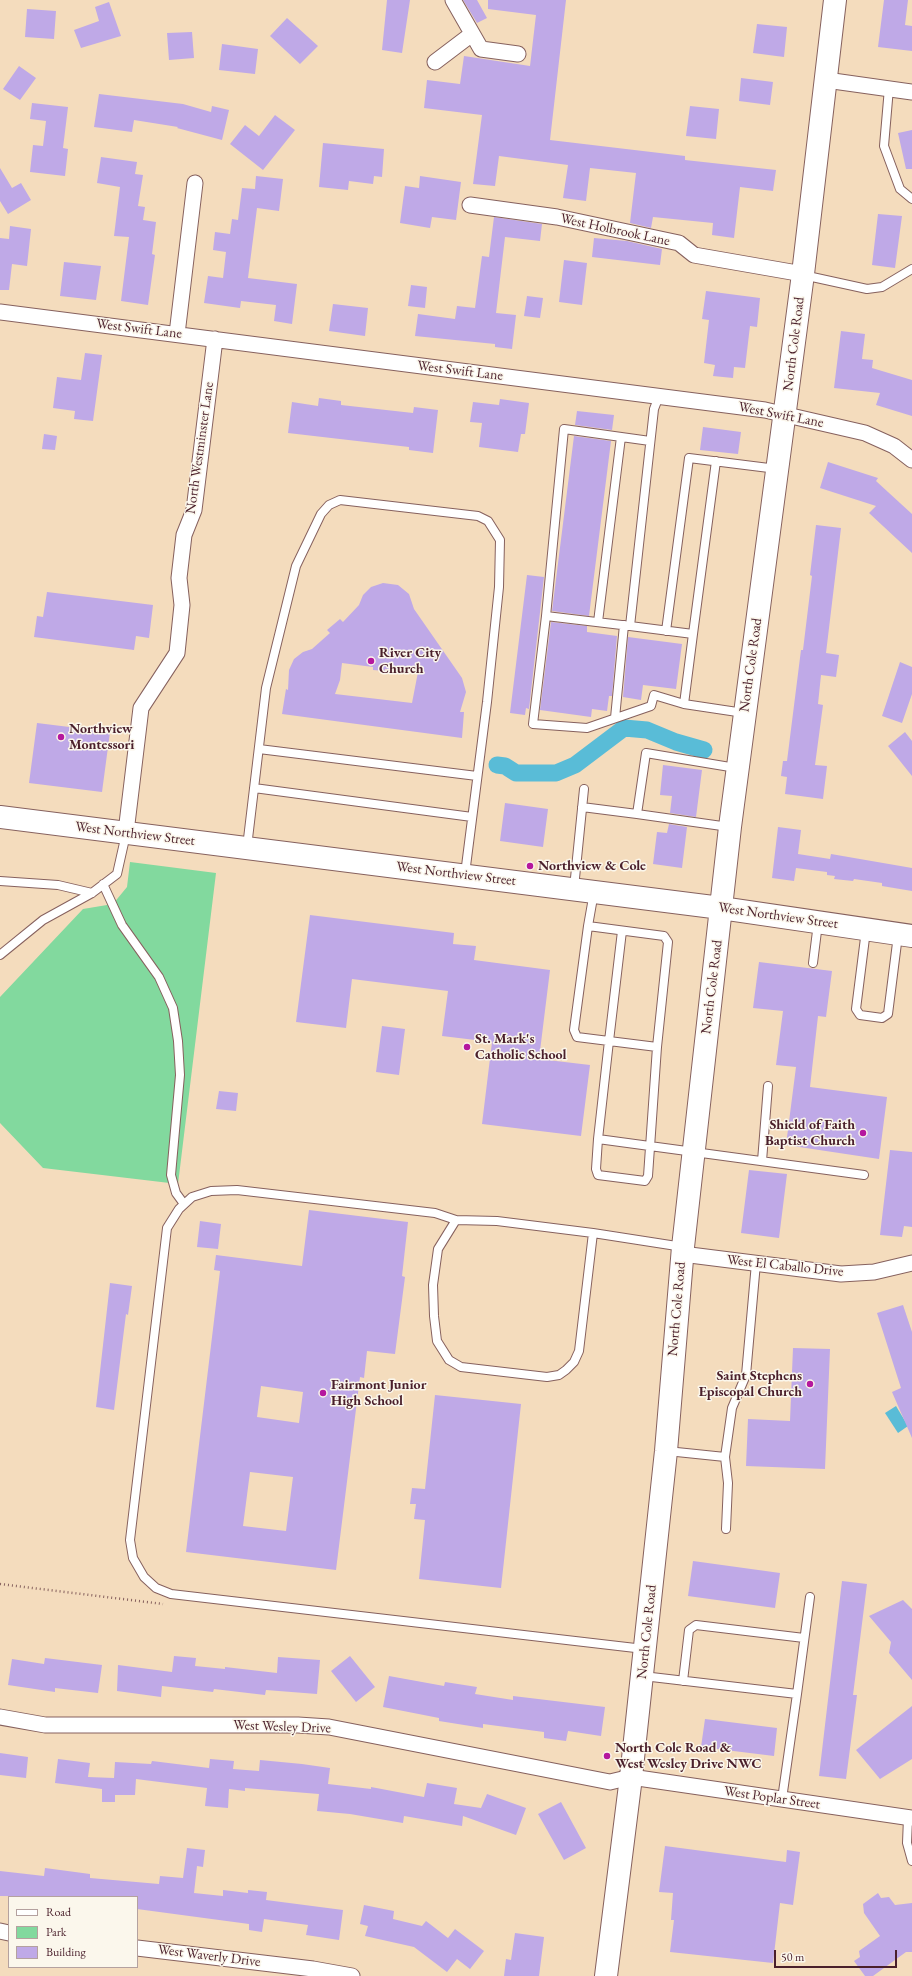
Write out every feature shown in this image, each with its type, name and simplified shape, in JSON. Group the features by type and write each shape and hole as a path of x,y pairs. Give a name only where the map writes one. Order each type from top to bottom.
{"main road":[{"name":"North Cole Road","path":"606,1976 632,1777 666,1451 682,1251 730,827 803,274 835,0"},
{"name":"West Northview Street","path":"0,817 584,890 905,935"}],"street":[{"path":"453,0 481,49 518,54"},
{"path":"435,62 472,34"},
{"path":"826,80 912,92"},
{"path":"177,334 195,183"},
{"name":"West Holbrook Lane","path":"470,205 556,217 679,243 694,255 803,274"},
{"name":"West Swift Lane","path":"0,312 765,410 865,433 894,446 912,460"},
{"name":"North Westminster Lane","path":"126,832 141,708 176,653 182,605 179,578 184,535 194,510 215,339"},
{"name":"West El Caballo Drive","path":"682,1251 756,1263 841,1274 874,1272 912,1263"},
{"name":"West Wesley Drive","path":"0,1717 45,1725 298,1725 329,1727 610,1782 632,1777"},
{"name":"West Poplar Street","path":"632,1777 910,1818"},
{"name":"West Waverly Drive","path":"138,1948 352,1976"}],"lane":[{"path":"889,88 884,146 900,189 912,199"},
{"path":"803,274 867,289 882,287 912,269"},
{"path":"614,718 654,409 659,396"},
{"path":"650,441 564,429 546,616 533,724 587,728 651,706 654,695 684,704 744,714"},
{"path":"598,622 621,437"},
{"path":"666,631 689,458 777,469"},
{"path":"684,704 716,461"},
{"path":"247,848 266,688 296,566 321,514 330,505 340,500 478,516 488,521 500,540 499,587 465,875"},
{"path":"546,616 693,634"},
{"path":"259,749 477,776"},
{"path":"637,814 646,753 737,768"},
{"path":"254,788 472,817"},
{"path":"584,789 582,807 584,890 588,926 574,1030 577,1037 657,1047"},
{"path":"582,807 730,827"},
{"path":"0,955 43,920 92,893 117,874 126,832"},
{"path":"0,881 58,885 92,893"},
{"path":"103,884 122,925 159,977 173,1008 178,1041 180,1074 171,1175 176,1193 184,1204"},
{"path":"813,963 818,922"},
{"path":"588,926 664,936 668,942 657,1047 648,1176 645,1181 598,1175 596,1169 598,1139 622,931"},
{"path":"866,929 856,1009 860,1015 882,1018 888,1014 905,935"},
{"path":"762,1161 768,1086"},
{"path":"598,1139 693,1150 762,1161 864,1174"},
{"path":"645,1649 171,1594 156,1588 144,1577 133,1558 130,1540 167,1228 179,1209 192,1197 211,1191 237,1190 435,1213 456,1220 496,1221 593,1233 682,1251"},
{"path":"456,1220 438,1249 433,1285 437,1341 442,1350 449,1360 461,1367 547,1377 559,1375 566,1370 574,1362 578,1351 593,1233"},
{"path":"726,1529 728,1484 725,1457 732,1408 746,1375 756,1263"},
{"path":"666,1451 725,1457"},
{"path":"782,1799 810,1597"},
{"path":"683,1681 689,1630 696,1625 804,1638"},
{"path":"642,1676 797,1694"},
{"path":"910,1818 907,1843 912,1861"}],"path":[{"path":"0,1584 165,1604"}],"green space":[{"path":"130,862 216,873 178,1184 43,1168 0,1123 0,997 83,909 113,904 127,887"}],"water":[{"path":"896,1406 908,1426 898,1433 885,1413"}],"building":[{"path":"387,0 410,0 402,53 382,50"},
{"path":"463,0 477,0 487,18 477,23"},
{"path":"488,0 566,0 550,140 685,156 685,160 776,170 773,191 740,187 734,238 712,235 713,223 653,217 651,228 630,223 636,173 590,168 586,201 563,198 568,165 499,156 495,186 473,184 482,115 424,108 427,80 460,84 464,56 530,66 536,15 488,9"},
{"path":"884,0 908,0 905,25 912,26 912,51 878,47"},
{"path":"109,2 121,36 81,48 74,30 99,21 95,7"},
{"path":"27,9 56,11 54,39 25,37"},
{"path":"287,18 318,46 300,64 270,36"},
{"path":"757,24 787,27 784,57 753,53"},
{"path":"192,32 194,58 169,60 167,33"},
{"path":"222,44 258,49 255,74 219,70"},
{"path":"19,66 36,78 20,100 3,89"},
{"path":"741,78 773,82 770,105 739,101"},
{"path":"99,94 183,104 211,112 212,106 229,110 222,140 177,128 178,127 134,120 132,132 94,127"},
{"path":"32,103 68,107 63,148 68,149 65,176 30,172 33,145 43,146 46,121 30,119"},
{"path":"690,106 719,109 716,139 686,136"},
{"path":"275,115 295,130 263,170 230,144 245,125 259,136"},
{"path":"912,130 912,169 906,169 898,133"},
{"path":"323,143 384,149 382,177 374,176 373,184 349,181 348,190 319,187"},
{"path":"101,157 137,162 135,174 143,175 138,206 145,207 143,220 156,222 152,254 155,255 148,305 121,301 129,237 114,236 120,187 97,183"},
{"path":"0,168 12,188 21,183 31,200 8,214 0,201"},
{"path":"256,176 283,179 279,211 257,208 248,278 297,284 292,324 274,321 276,305 241,301 240,308 204,303 208,276 223,278 226,252 213,250 215,232 230,234 232,219 238,220 242,188 255,189"},
{"path":"420,176 461,182 456,220 432,217 430,228 400,223 405,186 419,188"},
{"path":"878,214 902,216 895,268 872,265"},
{"path":"494,217 542,224 540,241 505,237 496,313 516,315 512,349 495,347 495,344 415,336 418,314 455,319 457,306 475,308 482,256 489,257"},
{"path":"10,226 31,229 27,266 12,264 9,290 0,290 0,238 9,239"},
{"path":"594,238 627,241 662,249 660,265 592,257"},
{"path":"564,260 587,263 582,305 559,302"},
{"path":"64,262 101,266 96,300 60,296"},
{"path":"411,285 427,287 425,308 408,306"},
{"path":"706,291 760,298 757,327 750,326 745,368 734,367 733,378 713,376 715,365 704,363 709,320 702,319"},
{"path":"527,296 543,298 540,318 524,316"},
{"path":"333,304 368,308 365,336 329,331"},
{"path":"841,331 865,334 862,359 873,360 872,368 912,380 912,416 876,405 880,393 834,388"},
{"path":"85,353 102,355 93,421 74,419 75,411 53,408 57,377 81,380"},
{"path":"319,398 341,401 341,405 413,413 414,407 438,410 433,453 409,450 409,447 288,433 292,402 318,406"},
{"path":"500,399 529,403 525,434 521,434 518,452 479,447 482,423 470,422 473,402 499,405"},
{"path":"577,411 614,415 612,430 575,425"},
{"path":"703,427 741,432 738,454 700,450"},
{"path":"44,434 57,436 55,450 42,449"},
{"path":"574,436 611,441 589,616 552,611"},
{"path":"828,462 878,478 876,481 912,514 912,553 869,513 876,506 820,488"},
{"path":"816,525 841,528 826,653 839,655 836,677 821,675 818,704 823,705 815,765 827,766 823,799 785,794 787,777 781,776 783,761 787,761 801,650 803,650 812,576 810,575"},
{"path":"527,575 544,577 529,709 526,708 525,715 510,713"},
{"name":"River City Church","path":"383,583 398,585 409,594 414,609 462,678 466,692 460,712 464,712 462,738 282,714 286,689 288,690 289,670 294,659 303,652 312,649 330,633 327,630 340,619 343,622 359,605 363,595 371,587","holes":["342,663 373,667 373,670 385,671 385,669 418,672 412,703 335,694 340,680"]},
{"path":"47,592 153,605 149,638 136,636 134,650 34,637 37,616 43,617"},
{"path":"551,622 587,626 587,632 617,636 612,696 609,696 607,711 592,709 591,717 540,710"},
{"path":"628,637 682,644 676,689 643,685 641,700 623,697"},
{"path":"900,662 912,667 912,694 902,723 882,716"},
{"path":"37,723 110,732 102,792 29,783"},
{"path":"905,732 912,741 912,776 888,746"},
{"path":"663,765 702,770 696,817 670,813 672,796 660,795"},
{"path":"505,803 548,809 543,847 500,841"},
{"path":"669,824 687,827 682,868 653,864 657,832 667,833"},
{"path":"778,827 801,830 798,854 830,859 831,854 912,868 912,891 882,886 882,883 854,879 853,881 834,879 835,876 827,875 827,872 796,868 794,881 772,878"},
{"path":"310,915 454,933 453,944 476,946 474,960 550,970 539,1059 590,1065 581,1136 482,1124 492,1042 442,1036 448,991 352,979 346,1028 296,1022"},
{"path":"759,962 832,971 826,1017 818,1016 810,1087 887,1097 879,1159 786,1145 796,1067 776,1065 783,1011 753,1008"},
{"path":"382,1026 405,1029 399,1075 376,1072"},
{"path":"219,1091 238,1093 236,1111 216,1109"},
{"path":"890,1150 912,1152 912,1227 904,1226 902,1237 880,1235"},
{"path":"749,1170 787,1174 779,1238 741,1233"},
{"path":"309,1210 408,1222 402,1276 405,1277 395,1354 367,1351 364,1378 360,1377 336,1570 186,1552 220,1271 214,1270 216,1255 302,1266","holes":["261,1386 303,1392 299,1423 257,1417","250,1472 293,1477 286,1531 243,1526"]},
{"path":"200,1221 221,1224 218,1249 197,1247"},
{"path":"110,1283 132,1286 128,1315 126,1314 114,1410 96,1407"},
{"path":"903,1305 912,1332 912,1438 892,1392 901,1388 877,1313"},
{"name":"Saint Stephens Episcopal Church","path":"793,1348 830,1349 825,1469 746,1466 748,1419 790,1421"},
{"path":"435,1395 521,1404 501,1588 419,1579 425,1520 414,1519 416,1504 410,1504 412,1488 425,1489"},
{"path":"693,1561 780,1573 775,1608 688,1596"},
{"path":"842,1581 867,1584 853,1695 857,1695 846,1779 819,1776"},
{"path":"903,1600 912,1609 912,1680 889,1653 891,1642 869,1616"},
{"path":"174,1656 196,1658 195,1666 225,1669 225,1667 277,1673 278,1657 320,1660 317,1694 266,1690 265,1695 214,1689 213,1692 162,1686 161,1697 117,1691 118,1665 172,1672"},
{"path":"350,1656 375,1687 356,1702 331,1671"},
{"path":"45,1658 102,1665 98,1693 55,1688 55,1692 8,1685 12,1659 44,1664"},
{"path":"389,1676 444,1686 445,1682 477,1687 475,1694 513,1700 513,1696 605,1707 601,1736 568,1731 566,1741 544,1738 544,1732 483,1724 483,1728 439,1721 439,1718 383,1707"},
{"path":"912,1706 912,1759 880,1779 856,1750"},
{"path":"705,1719 777,1728 774,1756 701,1747"},
{"path":"0,1753 28,1757 26,1778 0,1775"},
{"path":"58,1759 90,1763 88,1777 114,1778 115,1762 151,1764 152,1761 209,1768 210,1759 234,1761 233,1769 259,1771 260,1760 302,1764 330,1768 328,1784 371,1789 371,1787 424,1797 427,1783 457,1788 454,1804 481,1808 487,1794 526,1808 516,1835 463,1816 462,1826 404,1816 403,1823 350,1814 317,1811 319,1794 245,1788 245,1791 229,1789 228,1808 205,1806 207,1788 136,1779 135,1795 115,1795 115,1802 102,1802 102,1789 55,1783"},
{"path":"561,1802 586,1848 564,1860 538,1814"},
{"path":"665,1846 786,1862 787,1850 800,1852 793,1905 780,1903 773,1963 670,1952 674,1920 671,1920 673,1893 659,1892"},
{"path":"187,1848 205,1850 203,1867 197,1866 194,1893 223,1896 223,1890 248,1893 248,1890 267,1892 266,1900 343,1910 339,1940 306,1935 308,1925 264,1919 262,1932 249,1930 249,1924 138,1909 138,1896 0,1896 0,1871 44,1876 45,1868 90,1874 90,1878 159,1884 160,1876 183,1878"},
{"path":"878,1893 881,1898 889,1897 895,1905 912,1903 912,1952 906,1952 873,1976 865,1976 854,1961 860,1957 859,1951 880,1936 864,1913 863,1904"},
{"path":"364,1905 394,1911 393,1919 422,1926 426,1921 448,1938 455,1929 484,1951 470,1969 457,1959 447,1972 414,1947 365,1936 368,1926 360,1924"},
{"path":"515,1933 544,1937 539,1976 504,1976 506,1959 511,1960"}],"waterway":[{"path":"497,765 505,766 516,773 556,773 575,765 624,728 647,730 676,742 704,750"}],"place":[{"name":"River City Church","path":"371,661"},
{"name":"Northview Montessori","path":"61,737"},
{"name":"Northview & Cole","path":"530,866"},
{"name":"St. Mark's Catholic School","path":"467,1047"},
{"name":"Shield of Faith Baptist Church","path":"863,1133"},
{"name":"Saint Stephens Episcopal Church","path":"810,1384"},
{"name":"Fairmont Junior High School","path":"323,1393"},
{"name":"North Cole Road & West Wesley Drive NWC","path":"607,1756"}]}
